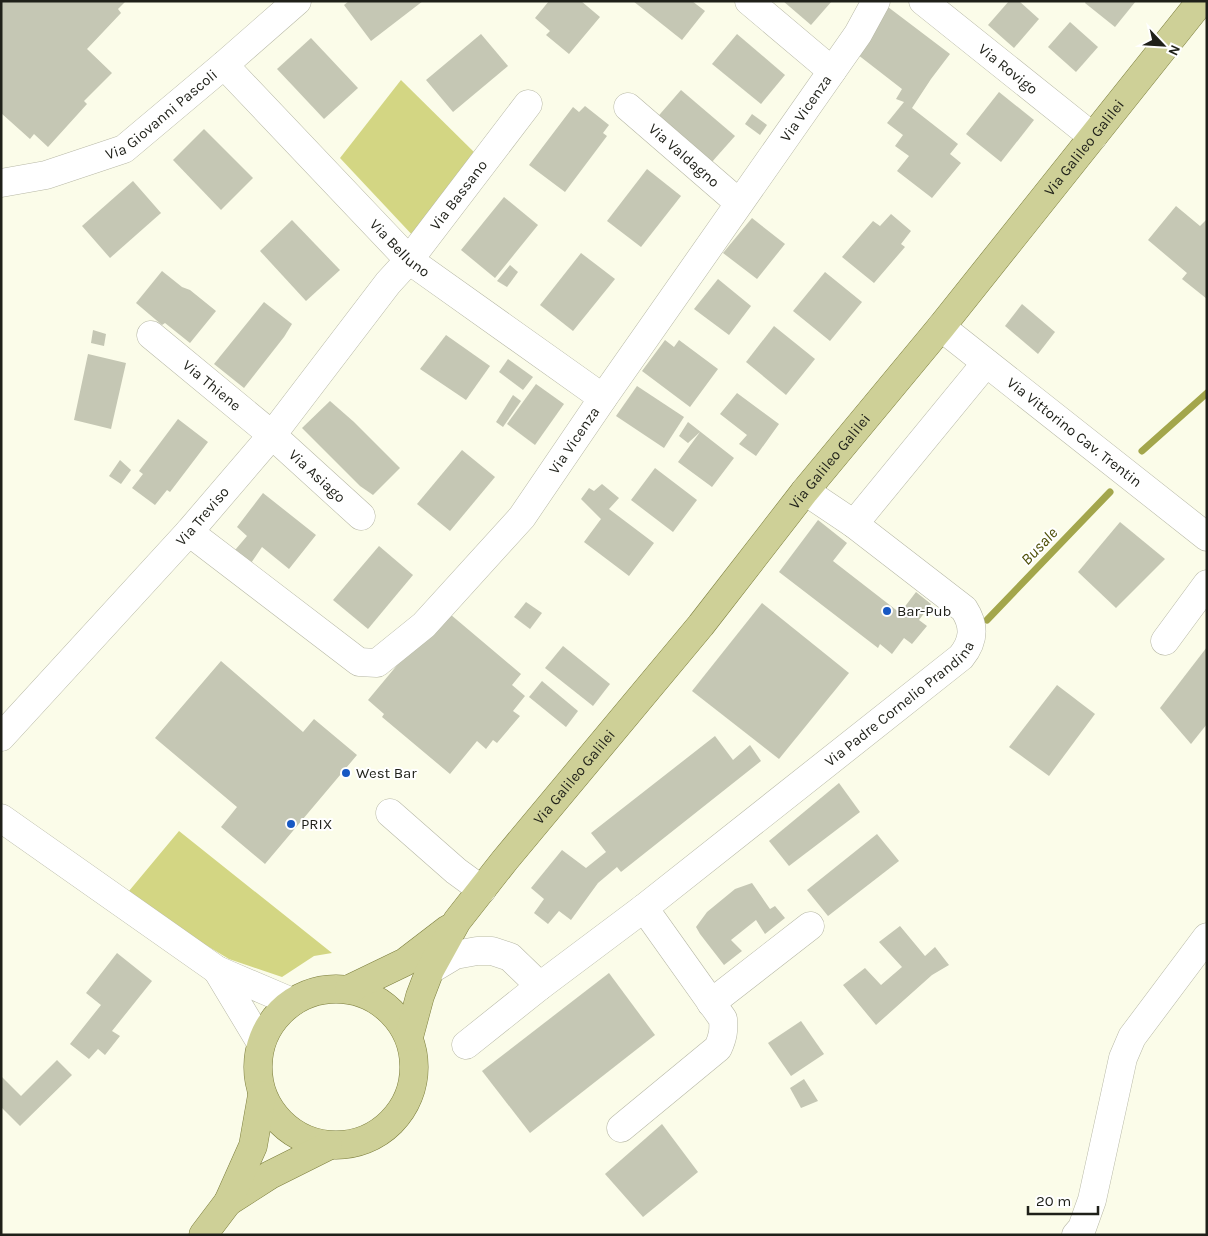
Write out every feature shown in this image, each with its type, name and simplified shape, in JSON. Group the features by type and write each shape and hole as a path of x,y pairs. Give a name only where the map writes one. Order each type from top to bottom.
{"main road":[{"name":"Via Galileo Galilei","path":"409,1037 420,996 430,970 457,922 701,625 805,491 941,327 1201,1"},
{"name":"Via Galileo Galilei","path":"349,989 405,962 457,922"},
{"path":"203,1235 228,1202 253,1146 262,1095 258,1069 261,1043 273,1020 292,1002 310,993 329,989 349,989 374,998 395,1015 409,1037 415,1063 412,1090 399,1115 380,1133 355,1144 328,1146 307,1141 288,1130 272,1114 262,1095"},
{"path":"228,1202 270,1175 328,1146"}],"street":[{"name":"Via Giovanni Pascoli","path":"1,183 46,175 124,149 297,1"},
{"path":"749,1 832,71"},
{"name":"Via Vicenza","path":"189,532 359,662 377,663 424,625 522,517 858,34 876,1"},
{"name":"Via Rovigo","path":"924,1 1093,137"},
{"name":"Via Belluno","path":"224,65 409,260 603,398"},
{"name":"Via Bassano","path":"388,283 409,260 528,104"},
{"name":"Via Valdagno","path":"628,107 739,203"},
{"name":"Via Treviso","path":"1,737 189,532 272,435 388,283"},
{"name":"Via Vittorino Cav. Trentin","path":"941,327 1207,537"},
{"name":"Via Thiene","path":"151,336 272,435"},
{"path":"854,524 986,362"},
{"name":"Via Asiago","path":"272,435 362,516"},
{"name":"Via Padre Cornelio Prandina","path":"466,1045 540,986 644,908 961,657 967,650 971,642 972,626 970,618 964,609 854,524 805,491"},
{"path":"1165,641 1207,584"},
{"path":"390,813 456,871 482,890"},
{"path":"1,818 217,970 292,1002"},
{"path":"620,1128 718,1048 724,1030 723,1019 644,908"},
{"path":"712,1003 810,926"},
{"path":"1076,1235 1082,1228 1092,1200 1122,1058 1132,1037 1207,937"},
{"path":"430,970 455,955 477,951 492,952 510,957 540,986"},
{"path":"217,970 261,1043"}],"green space":[{"path":"401,80 479,157 416,239 340,158"},
{"path":"179,831 332,953 314,956 282,977 229,959 179,929 129,891"}],"building":[{"path":"1,1 126,1 118,9 121,13 87,49 112,73 84,101 87,104 48,147 34,134 30,139 1,113"},
{"path":"349,1 423,1 371,41 344,5"},
{"path":"549,1 581,1 600,17 569,54 546,35 550,31 535,18"},
{"path":"633,1 692,1 705,11 682,40"},
{"path":"783,1 832,1 811,25"},
{"path":"1009,1 1019,1 1039,19 1014,48 988,25"},
{"path":"1086,1 1136,1 1115,27 1085,3"},
{"path":"888,7 950,54 912,108 958,144 950,154 961,163 932,198 897,171 909,156 895,146 903,135 887,123 904,102 896,99 902,89 853,51"},
{"path":"1070,22 1098,47 1076,72 1048,47"},
{"path":"481,34 508,66 453,112 426,80"},
{"path":"737,34 785,75 761,104 712,64"},
{"path":"311,38 358,88 324,119 277,69"},
{"path":"681,90 735,136 711,163 654,121"},
{"path":"999,92 1034,120 1001,162 966,134"},
{"path":"585,106 609,125 603,133 607,136 565,192 529,165 573,107 579,112"},
{"path":"752,114 767,125 760,135 745,124"},
{"path":"204,129 253,178 221,210 173,160"},
{"path":"647,169 681,196 641,247 607,221"},
{"path":"133,181 161,213 110,258 82,226"},
{"path":"504,197 538,225 495,278 461,250"},
{"path":"1176,206 1200,226 1207,219 1207,299 1182,279 1187,273 1148,240"},
{"path":"891,214 911,231 901,244 905,247 874,283 842,257 873,221 880,226"},
{"path":"752,218 785,244 757,279 723,253"},
{"path":"292,220 340,270 306,301 260,251"},
{"path":"581,253 615,279 573,331 540,305"},
{"path":"510,265 518,272 507,287 497,281"},
{"path":"162,271 216,311 190,343 165,323 162,325 136,303"},
{"path":"825,272 862,302 830,341 793,311"},
{"path":"718,279 751,306 729,335 694,309"},
{"path":"264,302 292,324 244,388 214,364"},
{"path":"1022,304 1055,332 1038,354 1005,326"},
{"path":"774,326 815,359 786,395 746,362"},
{"path":"93,330 106,334 104,346 91,343"},
{"path":"446,335 490,366 466,400 420,369"},
{"path":"665,340 674,347 679,340 718,369 690,407 642,371"},
{"path":"88,354 126,363 111,429 74,420"},
{"path":"508,359 533,377 523,390 499,372"},
{"path":"536,384 564,404 535,445 507,424"},
{"path":"637,386 684,417 664,448 616,416"},
{"path":"737,393 779,424 756,456 739,444 747,435 720,414"},
{"path":"513,395 521,401 503,427 496,422"},
{"path":"330,401 400,468 373,495 360,486 302,428"},
{"path":"178,419 208,442 170,492 167,490 155,505 132,488 143,474 139,471"},
{"path":"688,422 734,458 712,487 678,462 700,432 688,443 679,436"},
{"path":"462,450 495,477 450,531 417,504"},
{"path":"120,460 131,470 121,484 109,476"},
{"path":"655,468 697,500 673,532 631,500"},
{"path":"602,484 619,498 609,509 654,543 629,576 584,542 601,519 581,499 589,488 594,491"},
{"path":"263,493 316,535 289,569 262,547 247,569 230,556 247,536 237,527"},
{"path":"818,520 847,543 833,561 900,613 916,592 931,604 919,620 927,626 912,644 904,638 892,654 880,644 878,648 779,572"},
{"path":"1120,522 1165,559 1116,608 1078,572"},
{"path":"379,546 413,575 368,629 333,600"},
{"path":"526,602 542,613 530,629 514,617"},
{"path":"762,603 849,673 779,759 692,691"},
{"path":"444,609 521,674 512,685 525,696 513,711 520,716 497,743 493,740 486,749 477,741 450,774 382,717 384,714 368,700"},
{"path":"563,646 610,684 593,706 545,668"},
{"path":"1207,647 1207,724 1191,744 1160,708"},
{"path":"221,661 303,732 314,719 357,755 265,864 221,827 237,807 155,738"},
{"path":"542,681 578,711 566,727 529,697"},
{"path":"1057,685 1095,714 1049,776 1009,747"},
{"path":"715,736 733,760 750,745 761,761 621,872 617,867 598,883 571,920 559,911 548,924 534,913 544,899 531,888 562,850 586,868 606,852 591,833"},
{"path":"839,783 860,812 789,866 769,841"},
{"path":"877,834 899,861 828,916 807,890"},
{"path":"752,883 770,909 775,906 785,918 765,934 756,920 731,940 742,951 724,965 696,927 707,912 735,889"},
{"path":"900,926 925,956 935,947 949,965 932,975 876,1025 843,985 865,968 881,985 902,967 879,942"},
{"path":"117,953 152,981 112,1031 120,1036 105,1055 98,1049 89,1059 70,1044 101,1005 86,993"},
{"path":"609,973 655,1035 530,1133 482,1071"},
{"path":"801,1021 824,1054 791,1076 768,1043"},
{"path":"57,1060 72,1075 20,1126 1,1107 1,1076 21,1096"},
{"path":"804,1079 818,1101 801,1108 790,1088"},
{"path":"662,1124 698,1172 643,1217 605,1174"}],"waterway":[{"name":"Busale","path":"1142,451 1207,393"},
{"name":"Busale","path":"987,620 1110,492"}],"place":[{"name":"Bar-Pub","path":"887,611"},
{"name":"West Bar","path":"346,773"},
{"name":"PRIX","path":"291,824"}]}
